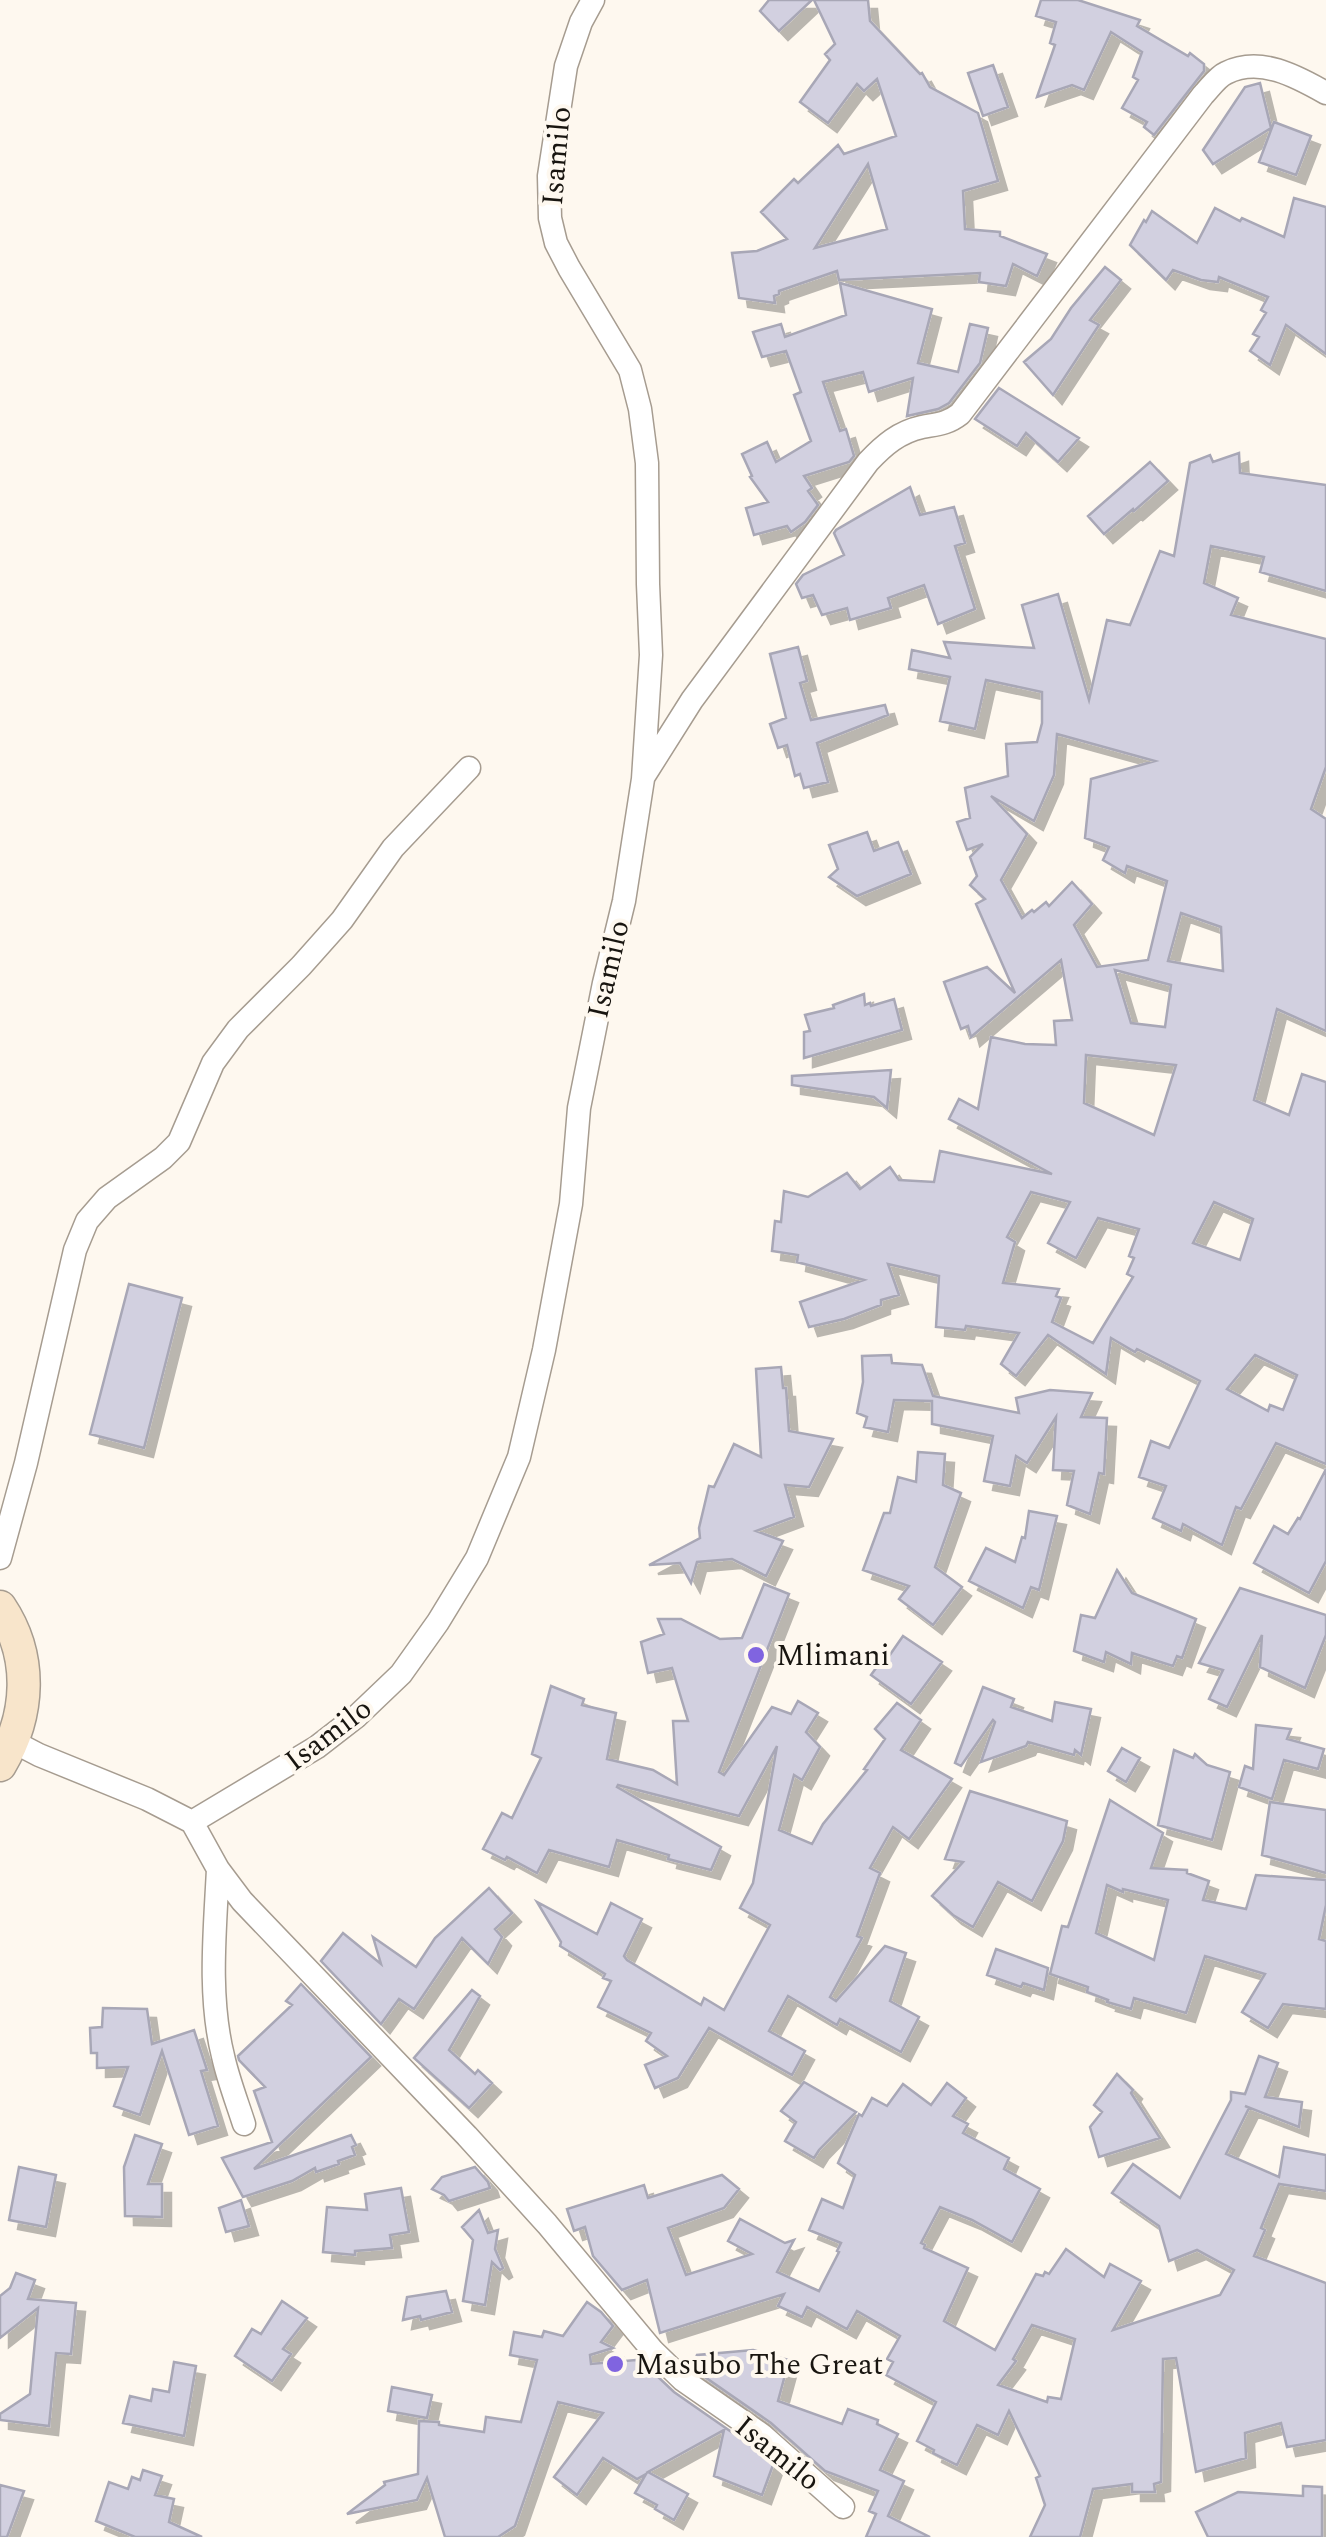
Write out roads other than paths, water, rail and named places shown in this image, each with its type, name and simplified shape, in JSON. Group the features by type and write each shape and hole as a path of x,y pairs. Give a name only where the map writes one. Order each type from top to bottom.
{"street":[{"name":"Isamilo","path":"593,0 566,66 549,176 550,218 568,268 630,370 640,408 647,463 652,655 642,779 624,902 579,1108 571,1204 544,1350 520,1457 477,1558 401,1674 317,1747 192,1822 242,1902 480,2151 653,2351 683,2380 762,2436 843,2508"},
{"path":"642,779 692,700 868,462 905,432 949,423 960,414 1222,74 1245,66 1271,68 1326,93"},
{"path":"0,1558 75,1250 87,1221 107,1198 163,1158 178,1142 213,1063 238,1029 302,966 393,848 469,768"},
{"path":"0,1607 10,1622 25,1668 24,1704 7,1753 40,1755 147,1798 192,1822"},
{"path":"218,1869 215,1996 222,2055 244,2124"}],"place":[{"name":"Mlimani","path":"756,1655"},
{"name":"Masubo The Great","path":"615,2364"}]}
